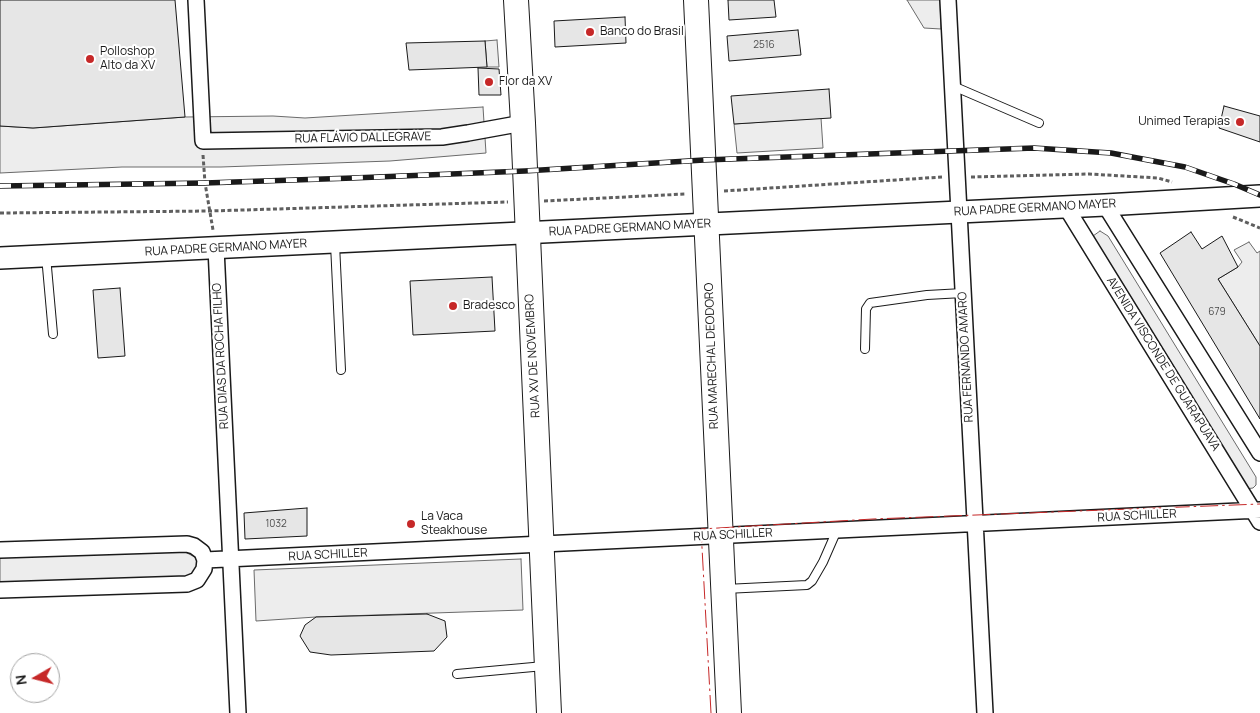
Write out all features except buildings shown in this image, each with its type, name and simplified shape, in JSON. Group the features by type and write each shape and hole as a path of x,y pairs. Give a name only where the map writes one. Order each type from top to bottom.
{"main road":[{"name":"RUA XV DE NOVEMBRO","path":"516,0 549,713"},
{"name":"RUA MARECHAL DEODORO","path":"696,0 728,713"}],"street":[{"path":"196,0 203,141"},
{"name":"RUA FERNANDO AMARO","path":"948,0 985,713"},
{"name":"RUA FLÁVIO DALLEGRAVE","path":"203,141 442,136 468,134 523,123"},
{"name":"RUA PADRE GERMANO MAYER","path":"0,258 1260,196"},
{"path":"1105,205 1260,453"},
{"name":"AVENIDA VISCONDE DE GUARAPUAVA","path":"1066,207 1258,514"},
{"name":"RUA DIAS DA ROCHA FILHO","path":"216,248 238,713"},
{"name":"RUA SCHILLER","path":"205,560 837,530 1258,514"},
{"path":"0,550 187,544 194,546 202,552 205,560 204,569 197,580 186,584 0,590"}],"lane":[{"path":"953,86 1039,123"},
{"path":"335,242 341,370"},
{"path":"46,256 53,334"},
{"path":"866,348 866,309 870,303 927,295 963,294"},
{"path":"723,589 807,585 812,581 823,562 837,530"},
{"path":"457,674 547,666"}],"path":[{"path":"203,141 204,182 216,248"},
{"path":"972,176 1089,174 1158,178 1180,184"},
{"path":"720,192 942,177"},
{"path":"542,201 682,194"},
{"path":"0,213 210,211 503,202"},
{"path":"1225,214 1260,228"}],"shaded area":[{"path":"907,0 940,0 941,29 924,28"},
{"path":"497,40 499,67 487,67 485,41"},
{"path":"483,107 486,153 390,161 221,167 122,167 0,173 0,126 33,128 185,117 273,116 305,118"},
{"path":"821,118 823,148 737,153 734,124"},
{"path":"1100,231 1108,236 1256,477 1256,485 1253,488 1245,489 1092,240 1093,236"},
{"path":"1249,242 1257,253 1260,251 1260,346 1218,279 1238,267 1242,262 1234,250"},
{"path":"185,552 195,557 198,563 195,571 187,578 0,584 0,557"},
{"path":"521,559 523,610 316,617 256,621 254,570"}],"railway":[{"path":"0,186 205,183 353,178 525,171 704,160 1034,148 1111,153 1185,167 1260,195"}],"power":[{"path":"711,713 701,529 873,519 1260,504"}],"place":[{"name":"Banco do Brasil","path":"590,32"},
{"name":"Polloshop Alto da XV","path":"90,59"},
{"name":"Flor da XV","path":"489,82"},
{"name":"Unimed Terapias","path":"1240,122"},
{"name":"Bradesco","path":"453,306"},
{"name":"La Vaca Steakhouse","path":"411,524"}]}
